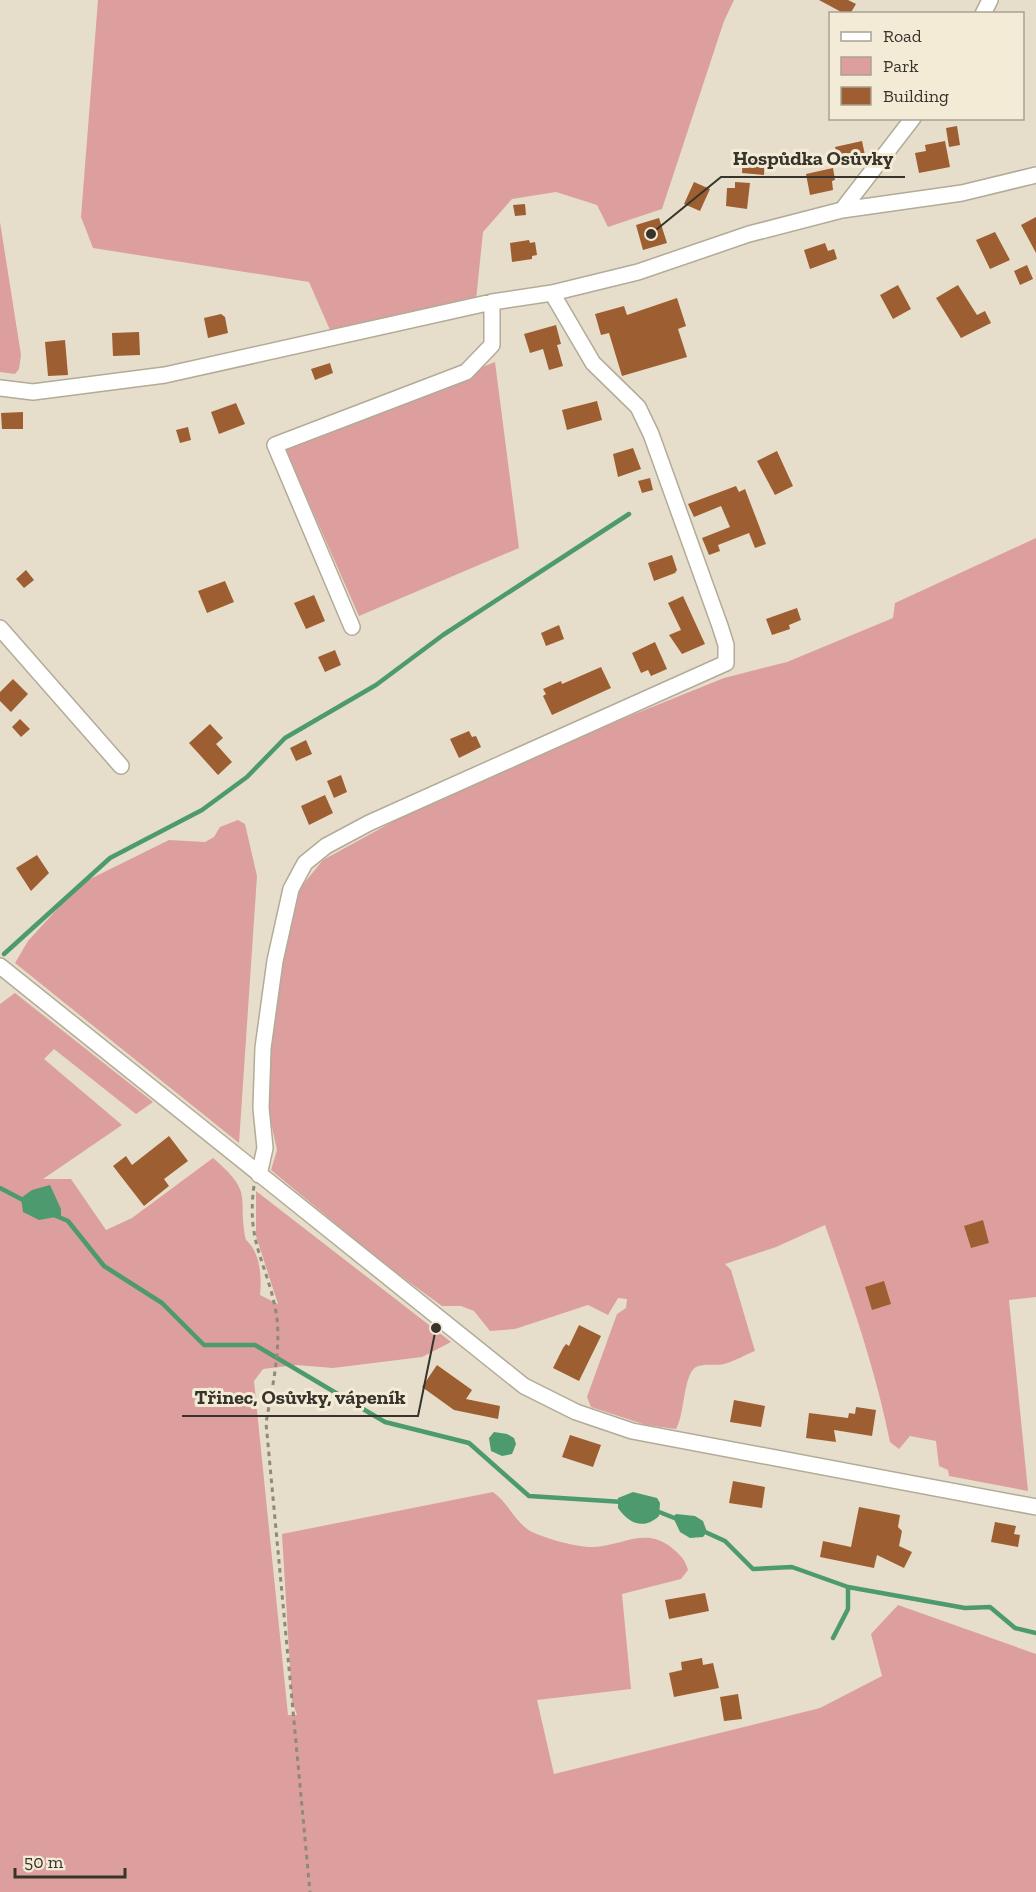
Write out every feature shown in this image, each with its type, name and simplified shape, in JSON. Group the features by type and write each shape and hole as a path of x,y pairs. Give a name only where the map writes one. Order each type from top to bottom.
{"street":[{"path":"842,210 911,120"},
{"path":"0,388 33,392 165,375 492,302 552,293 638,272 749,234 842,210 962,192 1036,176"},
{"path":"259,1175 265,1148 261,1108 261,1069 275,961 291,889 305,863 326,846 369,823 726,663 726,645 720,626 651,434 638,407 593,363 552,293"},
{"path":"352,627 275,445 466,372 492,345 492,302"},
{"path":"0,628 120,766"},
{"path":"0,966 524,1386 576,1412 632,1431 1036,1507"}],"path":[{"path":"259,1175 253,1198 254,1239 276,1313 277,1351 266,1423 310,1892"}],"green space":[{"path":"98,0 734,0 724,21 662,209 608,227 597,205 556,192 512,199 483,232 476,300 330,330 309,282 93,248 81,217"},
{"path":"0,222 21,355 19,369 15,374 0,372"},
{"path":"495,362 519,548 359,616 284,446"},
{"path":"1036,538 1036,1297 1009,1300 1028,1491 949,1476 948,1470 939,1466 936,1441 910,1436 899,1449 890,1442 869,1359 825,1225 776,1247 725,1264 731,1270 755,1351 724,1364 696,1367 686,1386 676,1429 646,1425 591,1407 587,1397 617,1314 626,1308 627,1299 618,1298 608,1315 588,1305 515,1329 490,1331 474,1311 461,1306 442,1306 383,1263 271,1170 277,1150 267,1105 274,1000 294,902 301,887 323,860 396,820 600,728 724,678 787,662 893,618 895,603"},
{"path":"238,820 245,824 257,876 239,1143 15,963 28,941 80,884 169,840 205,842 214,837 220,827"},
{"path":"15,993 153,1102 136,1114 54,1049 44,1059 122,1125 43,1179 71,1179 106,1230 132,1218 213,1158 240,1188 246,1240 251,1245 259,1265 260,1295 278,1304 256,1236 256,1191 451,1342 422,1357 333,1368 296,1365 263,1369 254,1381 288,1715 297,1715 292,1701 282,1534 493,1492 522,1525 540,1535 587,1547 653,1538 680,1555 688,1570 681,1579 622,1594 631,1689 537,1700 554,1774 820,1708 882,1676 871,1634 898,1605 1036,1654 1036,1892 0,1892 0,1004"}],"shaded area":[{"path":"50,1185 61,1209 61,1216 39,1220 23,1212 21,1198 32,1190"},
{"path":"494,1432 507,1434 514,1438 516,1444 512,1454 502,1456 491,1451 489,1438"},
{"path":"633,1492 657,1498 660,1503 659,1516 642,1524 622,1514 618,1508 618,1498"},
{"path":"676,1514 695,1516 703,1521 707,1532 703,1537 690,1538 680,1532 673,1517"}],"building":[{"path":"819,0 848,0 856,4 851,12 841,12"},
{"path":"957,126 960,145 949,147 946,128"},
{"path":"862,141 866,160 840,166 835,147"},
{"path":"945,141 950,167 919,173 915,153 926,151 925,145"},
{"path":"743,155 765,157 764,175 742,173"},
{"path":"833,168 835,180 832,181 833,190 810,195 806,174"},
{"path":"694,182 710,189 700,211 684,204"},
{"path":"735,182 750,183 747,209 726,206 727,188 735,188"},
{"path":"525,204 526,215 515,216 513,205"},
{"path":"1036,217 1036,253 1021,225"},
{"path":"659,218 667,243 643,250 636,225"},
{"path":"995,232 1010,260 990,269 976,240"},
{"path":"529,240 530,243 535,242 537,255 532,256 532,259 512,262 510,243"},
{"path":"825,243 828,251 834,249 837,259 810,269 804,250"},
{"path":"1027,265 1033,279 1020,285 1014,271"},
{"path":"898,285 911,309 893,319 880,295"},
{"path":"958,285 977,315 985,311 991,323 961,338 936,298"},
{"path":"677,298 686,326 678,329 687,357 622,376 609,333 601,335 595,314 624,306 627,315"},
{"path":"221,314 225,317 228,333 208,338 204,318"},
{"path":"556,325 561,344 557,345 563,366 549,370 543,349 530,353 524,334"},
{"path":"139,332 140,355 113,356 112,333"},
{"path":"65,340 68,375 48,376 45,342"},
{"path":"330,363 333,373 315,380 311,369"},
{"path":"597,401 602,420 567,430 562,410"},
{"path":"236,403 245,424 219,434 211,412"},
{"path":"23,412 23,429 2,429 1,413"},
{"path":"188,427 191,440 180,443 176,430"},
{"path":"633,448 641,469 618,477 613,454"},
{"path":"777,451 793,486 775,495 757,461"},
{"path":"650,478 653,490 642,493 638,481"},
{"path":"736,486 739,492 745,489 766,544 755,548 749,533 718,545 720,551 709,555 702,538 730,527 721,506 694,517 688,504"},
{"path":"672,555 677,570 675,573 654,581 648,563"},
{"path":"26,570 34,580 24,588 16,579"},
{"path":"225,581 234,602 207,613 198,591"},
{"path":"314,595 325,621 306,629 294,603"},
{"path":"683,596 705,644 682,654 669,635 681,630 668,603"},
{"path":"797,608 801,620 789,625 790,629 772,635 766,619"},
{"path":"559,625 564,639 546,646 541,633"},
{"path":"655,642 667,669 651,676 648,670 641,673 632,653"},
{"path":"335,650 341,665 325,672 318,657"},
{"path":"601,667 611,688 552,715 543,696 546,694 543,689 561,681 562,684"},
{"path":"13,679 28,694 11,712 0,701 0,692"},
{"path":"20,719 30,729 21,737 12,727"},
{"path":"210,724 223,738 216,744 232,762 218,775 189,743"},
{"path":"469,731 472,737 476,736 481,747 459,758 450,739"},
{"path":"306,740 312,754 296,761 290,748"},
{"path":"341,775 347,792 334,798 327,781"},
{"path":"325,795 333,813 309,825 301,806"},
{"path":"37,855 49,873 31,891 16,868"},
{"path":"169,1136 188,1161 164,1179 169,1186 144,1206 113,1166 126,1156 132,1165"},
{"path":"983,1220 989,1243 971,1248 964,1226"},
{"path":"884,1281 891,1304 872,1310 865,1287"},
{"path":"579,1325 601,1336 579,1381 553,1368 563,1348 566,1344 569,1346"},
{"path":"437,1365 472,1390 466,1399 500,1406 498,1419 454,1410 422,1387"},
{"path":"734,1400 765,1406 761,1427 730,1422"},
{"path":"856,1407 876,1410 872,1436 834,1430 836,1442 806,1438 809,1413 848,1418 849,1413 855,1414"},
{"path":"570,1435 601,1445 593,1467 562,1457"},
{"path":"733,1481 765,1487 762,1508 729,1503"},
{"path":"859,1507 900,1515 898,1527 902,1531 899,1546 912,1552 904,1568 877,1555 874,1568 820,1557 823,1541 851,1547"},
{"path":"995,1522 1016,1526 1014,1534 1020,1535 1018,1547 991,1542"},
{"path":"705,1593 709,1611 669,1619 665,1600"},
{"path":"702,1658 703,1665 713,1663 719,1688 674,1697 669,1673 682,1670 681,1662"},
{"path":"738,1694 742,1719 724,1721 720,1697"}],"waterway":[{"path":"4,954 110,858 202,810 247,777 285,738 376,685 443,635 629,514"},
{"path":"0,1188 25,1201"},
{"path":"54,1215 68,1221 104,1266 162,1303 204,1345 255,1345 385,1422 469,1443 529,1496 623,1502"},
{"path":"654,1510 677,1519"},
{"path":"703,1531 725,1541 753,1569 792,1567 848,1587 965,1608 990,1607 1015,1628 1036,1633"},
{"path":"833,1638 848,1609 848,1587"}],"place":[{"name":"Hospůdka Osůvky","path":"651,234"},
{"name":"Třinec, Osůvky, vápeník","path":"436,1328"}]}
